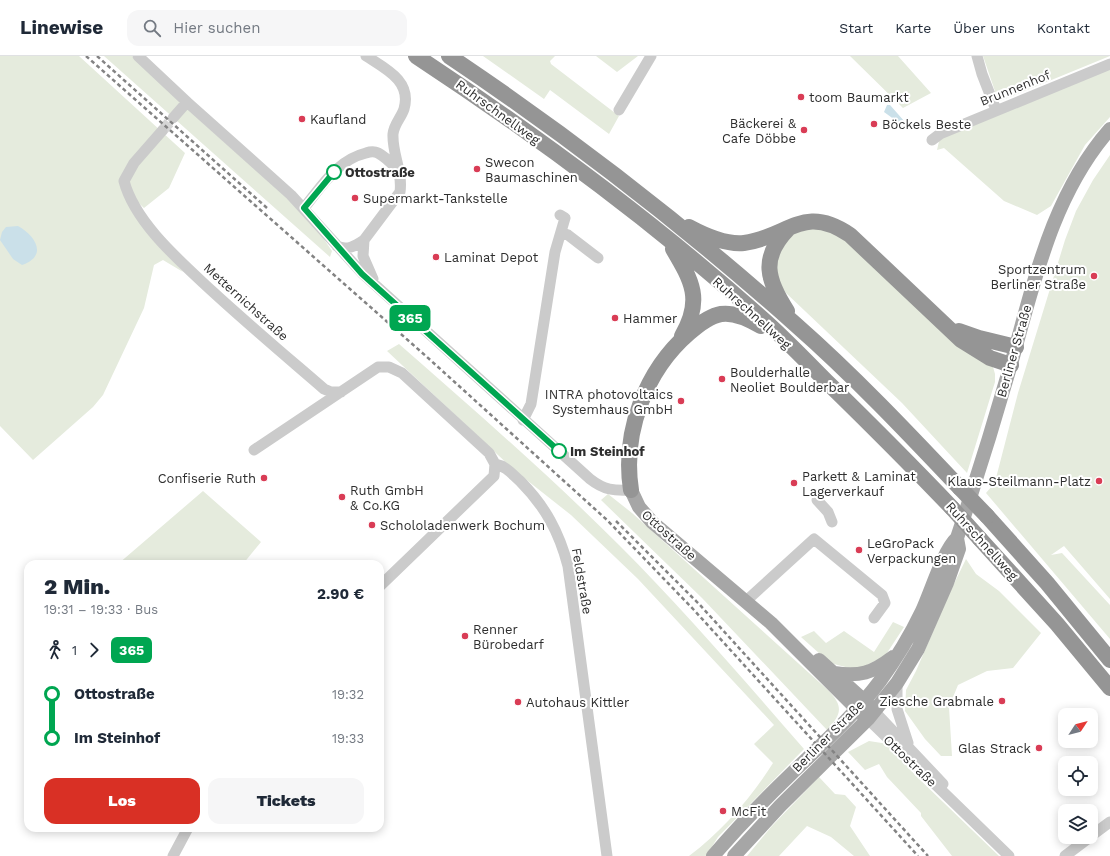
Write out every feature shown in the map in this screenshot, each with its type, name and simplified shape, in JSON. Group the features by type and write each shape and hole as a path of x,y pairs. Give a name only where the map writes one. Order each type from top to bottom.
{"highway":[{"name":"Ruhrschnellweg","path":"416,56 482,100 666,238 780,336 903,457 952,508 1057,624 1110,688"},
{"name":"Ruhrschnellweg","path":"449,56 570,140 667,216 796,325 866,391 987,516 1047,583 1110,660"},
{"path":"667,216 699,232 724,241 743,243 759,239 805,221 824,221 839,227 869,252 942,322 974,349 990,358 1011,365"},
{"path":"790,228 774,248 769,271 772,284 796,325"},
{"path":"666,238 688,275 694,293 694,308 688,324 677,344"},
{"path":"631,490 628,473 629,454 638,410 650,382 662,361 677,344 710,318 722,314 738,315 780,336"},
{"path":"942,322 979,338 1016,347"}],"main road":[{"name":"Berliner Straße","path":"713,856 761,803 860,704 898,653 921,612 950,545 957,538 1011,365 1050,230 1074,180 1110,129"},
{"name":"Ottostraße","path":"631,490 639,507 652,522 746,601 860,704"},
{"name":"Berliner Straße","path":"734,856 785,801 871,716 897,684 918,649 947,583 959,548 957,538"},
{"name":"Ottostraße","path":"771,623 805,648 834,673 871,716"},
{"path":"834,673 849,675 864,674 878,667 898,653"}],"street":[{"path":"138,56 304,208 337,246 379,288 524,420 598,485 606,490 631,490"},
{"path":"337,246 343,249 355,246 364,240 400,192 401,182 393,135 394,127 403,110 406,95 398,78 366,56"},
{"path":"619,110 651,56"},
{"path":"977,56 982,74 996,110"},
{"name":"Brunnenhof","path":"932,140 940,134 996,110 1110,64"},
{"path":"173,118 187,102"},
{"name":"Metternichstraße","path":"162,132 134,163 124,181 130,197 140,213 159,238 189,270 250,326 324,389 330,392 341,392"},
{"path":"304,208 335,171 352,157 370,152 377,153 399,172"},
{"path":"524,420 531,404 555,252 558,239 562,233 565,218 560,215"},
{"path":"562,233 568,235 598,258"},
{"path":"364,240 363,256 368,270 379,288"},
{"name":"Feldstraße","path":"341,392 378,367 389,367 402,373 488,453 495,464 507,468 544,508 555,528 568,566 607,856"},
{"path":"254,450 341,392"},
{"path":"384,582 488,483 494,476 495,464"},
{"path":"817,500 828,512 832,522"},
{"path":"746,601 814,539 882,596 885,603 874,618"},
{"name":"Ottostraße","path":"897,684 897,709 910,747"},
{"name":"Ottostraße","path":"871,716 910,747 966,812 1009,856"},
{"name":"Ottostraße","path":"871,716 932,782 966,812"},
{"path":"1098,831 1110,822"},
{"path":"173,856 186,832"},
{"path":"1065,856 1081,844"}],"shaded area":[{"path":"0,56 79,56 185,153 169,188 144,208 120,186 155,238 183,272 163,260 154,265 144,308 103,395 93,407 33,460 0,426"},
{"path":"104,56 132,56 194,115 273,184 299,209 322,236 332,251 330,257"},
{"path":"483,56 555,56 550,61 551,64 619,116 609,134 550,90 544,99"},
{"path":"596,56 638,56 617,72"},
{"path":"850,56 898,56 931,93 903,108"},
{"path":"983,56 1110,56 1000,101 998,100"},
{"path":"1110,69 1110,117 1085,145 1051,206 1037,215 1004,201 944,148 937,150 940,137"},
{"path":"1110,155 1110,599 1064,546 1051,555 1062,553 1110,605 1110,639 986,493 999,481 996,478 1018,393 1065,240 1076,211 1093,180"},
{"path":"808,227 819,227 837,233 993,367 995,382 967,473 902,403 786,293 778,279 777,273 778,258 781,251 790,238 801,229"},
{"path":"399,344 538,468 619,545 690,620 804,749 718,837 706,856 689,856 713,836 735,813 755,789 773,763 754,744 774,725 638,579 571,515 514,470 387,351"},
{"path":"203,491 261,542 246,560 123,560"},
{"path":"608,494 632,513 829,691 839,706 839,711 835,720 827,730 702,598 601,500"},
{"path":"966,559 976,574 999,591 1041,633 1013,668 987,671 958,685 949,707 952,756 941,756 925,739 905,711 906,690"},
{"path":"893,622 904,627 885,656 857,670 830,663 801,637 814,631 826,643 844,631 874,652"},
{"path":"869,741 888,744 915,775 999,856 952,856 921,816 921,813 887,777 879,764 865,770 848,752"},
{"path":"819,777 835,794 845,795 856,807 850,826 870,856 854,856 831,837 807,826 779,856 747,856 771,827"}],"water":[{"path":"887,105 890,105 905,122 902,125 884,112"},
{"path":"18,226 34,240 37,251 35,257 22,265 13,259 0,240 2,232 6,227"}],"tunnel":[{"path":"162,131 173,118"}],"railway":[{"path":"86,56 427,357 607,520 694,610 918,856"},
{"path":"97,56 267,208"},
{"path":"616,521 700,605 928,856"}],"bus line":[{"name":"365","path":"334,172 304,208 362,274 559,451"}],"place":[{"name":"toom Baumarkt","path":"801,97"},
{"name":"Kaufland","path":"302,119"},
{"name":"Böckels Beste","path":"874,124"},
{"name":"Bäckerei & Cafe Döbbe","path":"804,130"},
{"name":"Swecon Baumaschinen","path":"477,169"},
{"name":"Ottostraße","path":"334,172"},
{"name":"Supermarkt-Tankstelle","path":"355,198"},
{"name":"Laminat Depot","path":"436,257"},
{"name":"Sportzentrum Berliner Straße","path":"1094,276"},
{"name":"Hammer","path":"615,318"},
{"name":"Boulderhalle Neoliet Boulderbar","path":"722,379"},
{"name":"INTRA photovoltaics Systemhaus GmbH","path":"681,401"},
{"name":"Im Steinhof","path":"559,451"},
{"name":"Confiserie Ruth","path":"264,478"},
{"name":"Klaus-Steilmann-Platz","path":"1099,481"},
{"name":"Parkett & Laminat Lagerverkauf","path":"794,483"},
{"name":"Ruth GmbH & Co.KG","path":"342,497"},
{"name":"Schololadenwerk Bochum","path":"372,525"},
{"name":"LeGroPack Verpackungen","path":"859,550"},
{"name":"Renner Bürobedarf","path":"465,636"},
{"name":"Ziesche Grabmale","path":"1002,701"},
{"name":"Autohaus Kittler","path":"518,702"},
{"name":"Glas Strack","path":"1039,748"},
{"name":"McFit","path":"723,811"}]}
